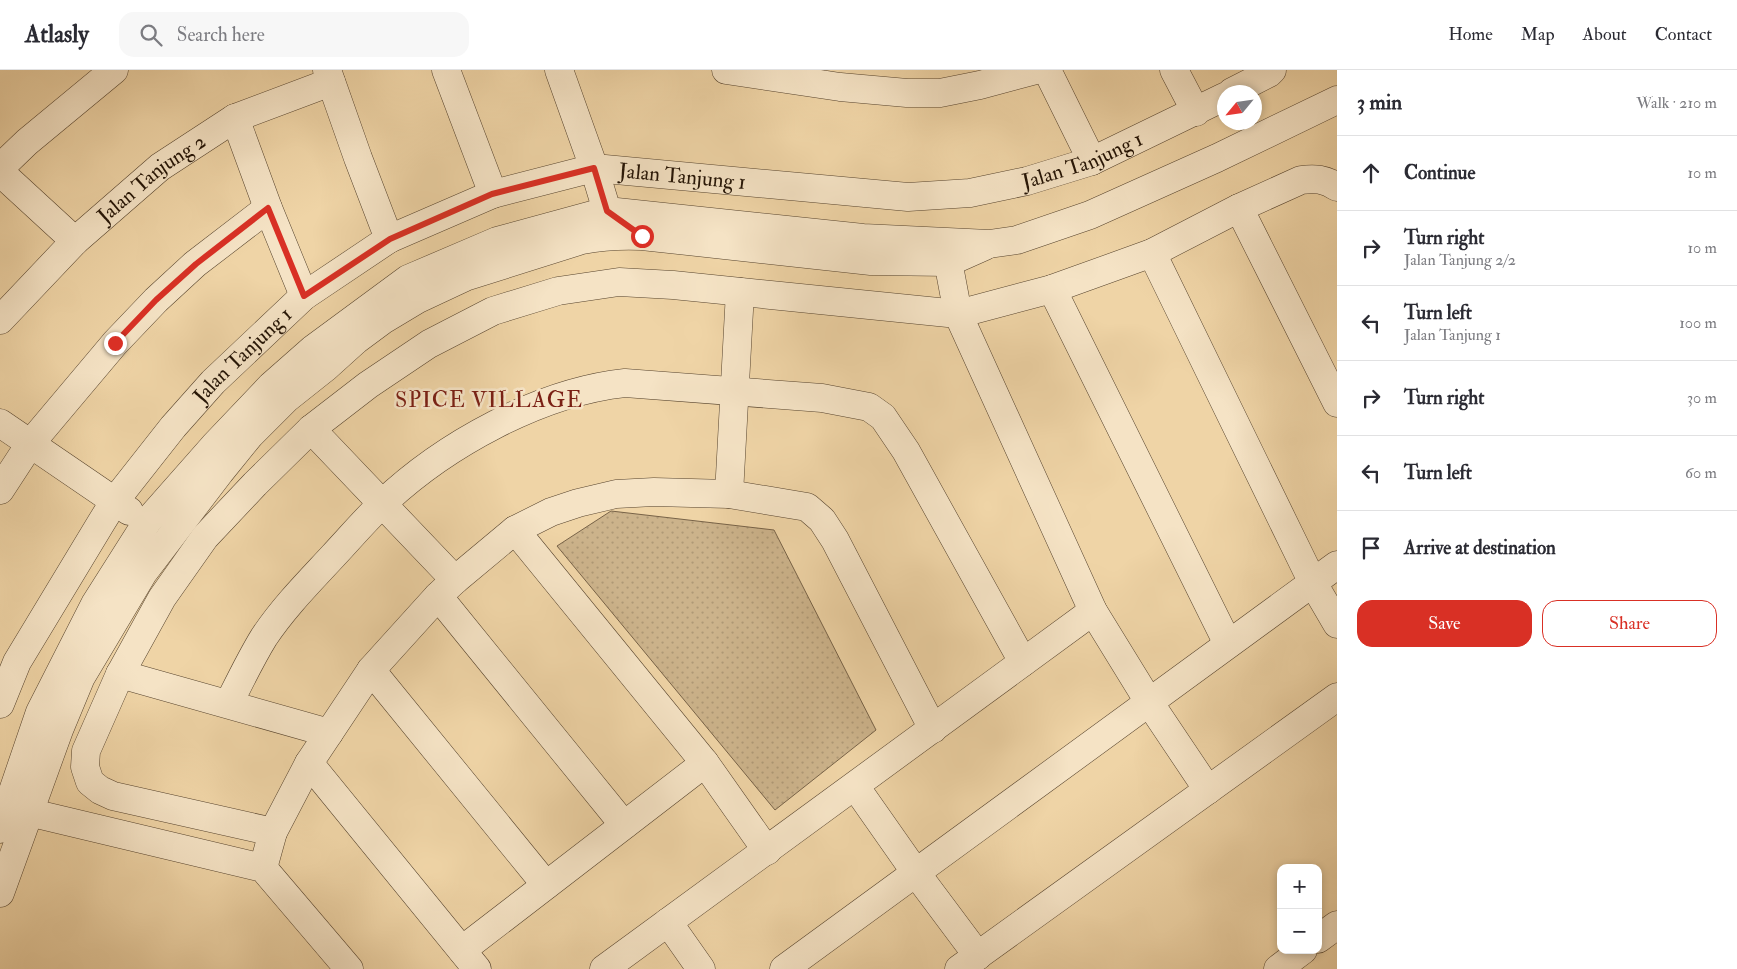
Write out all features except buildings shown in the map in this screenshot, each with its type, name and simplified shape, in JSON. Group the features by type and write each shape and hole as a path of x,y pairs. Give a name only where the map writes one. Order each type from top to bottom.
{"street":[{"path":"75,241 0,170 27,142 114,70"},
{"path":"446,70 492,194"},
{"path":"559,70 594,168 607,211 642,236"},
{"path":"726,70 840,87 908,93 948,91 980,85 1036,70"},
{"path":"1047,70 1092,161"},
{"path":"1174,70 1196,112"},
{"path":"1245,85 1272,70"},
{"path":"329,76 358,158 390,239"},
{"name":"Jalan Tanjung 2","path":"0,320 75,241 160,167 235,118 329,76"},
{"path":"12,816 59,730 81,677 153,559 190,510 250,435 286,399 356,340 383,320 418,299 465,278 582,240 618,235 871,261 1016,240 1090,215 1217,158 1337,100"},
{"name":"Jalan Tanjung 1","path":"0,704 8,657 114,502 173,427 213,382 304,296 390,239 492,194 594,168 908,197 970,193 1027,182 1092,161 1217,101"},
{"path":"235,118 268,208 304,296"},
{"path":"273,832 113,796 100,790 90,782 85,768 86,751 120,674 162,598 205,537 311,429 368,385 429,344 494,311 558,291 619,282 673,285 958,314 1052,289 1152,253 1239,208 1301,180 1322,179 1337,187"},
{"path":"0,490 30,444 115,343 156,300 196,264 268,208"},
{"path":"1239,208 1337,403"},
{"path":"582,240 607,211"},
{"path":"0,894 12,816 40,712 95,604 147,522 214,446 271,386 313,349 408,278 497,240 607,211 864,238 946,251"},
{"path":"946,251 958,314 1093,611 1149,702 1208,790"},
{"path":"1152,253 1313,583 1337,624"},
{"path":"1052,289 1228,644"},
{"path":"728,494 740,292"},
{"path":"229,703 254,654 284,609 382,503 426,467 478,433 509,417 556,399 606,385 626,383 733,393 822,398 869,407 883,417 906,451 1023,662"},
{"path":"0,423 114,502 147,522 190,510"},
{"path":"311,429 382,503 624,826"},
{"path":"263,868 273,832 309,763 329,732 371,670 446,588 516,530 551,512 616,494 654,492 728,494 808,506 822,520 835,540 933,728"},
{"path":"147,522 153,559"},
{"path":"516,530 705,764 766,850"},
{"path":"784,969 1337,565"},
{"path":"604,969 1093,611"},
{"path":"371,670 546,885"},
{"path":"120,674 329,732"},
{"path":"855,786 916,873 968,962 1337,697"},
{"path":"309,763 469,960 546,885 705,764"},
{"path":"12,816 263,868 349,969"},
{"path":"668,922 701,969"},
{"path":"1322,936 1337,926"},
{"path":"1278,969 1298,954"}],"shaded area":[{"path":"611,511 774,530 876,730 775,810 557,546"}],"district":[{"name":"SPICE VILLAGE","path":"489,399"}],"route":[{"path":"115,343 156,300 196,264 268,208 304,296 390,239 492,194 594,168 607,211 642,236"}]}
